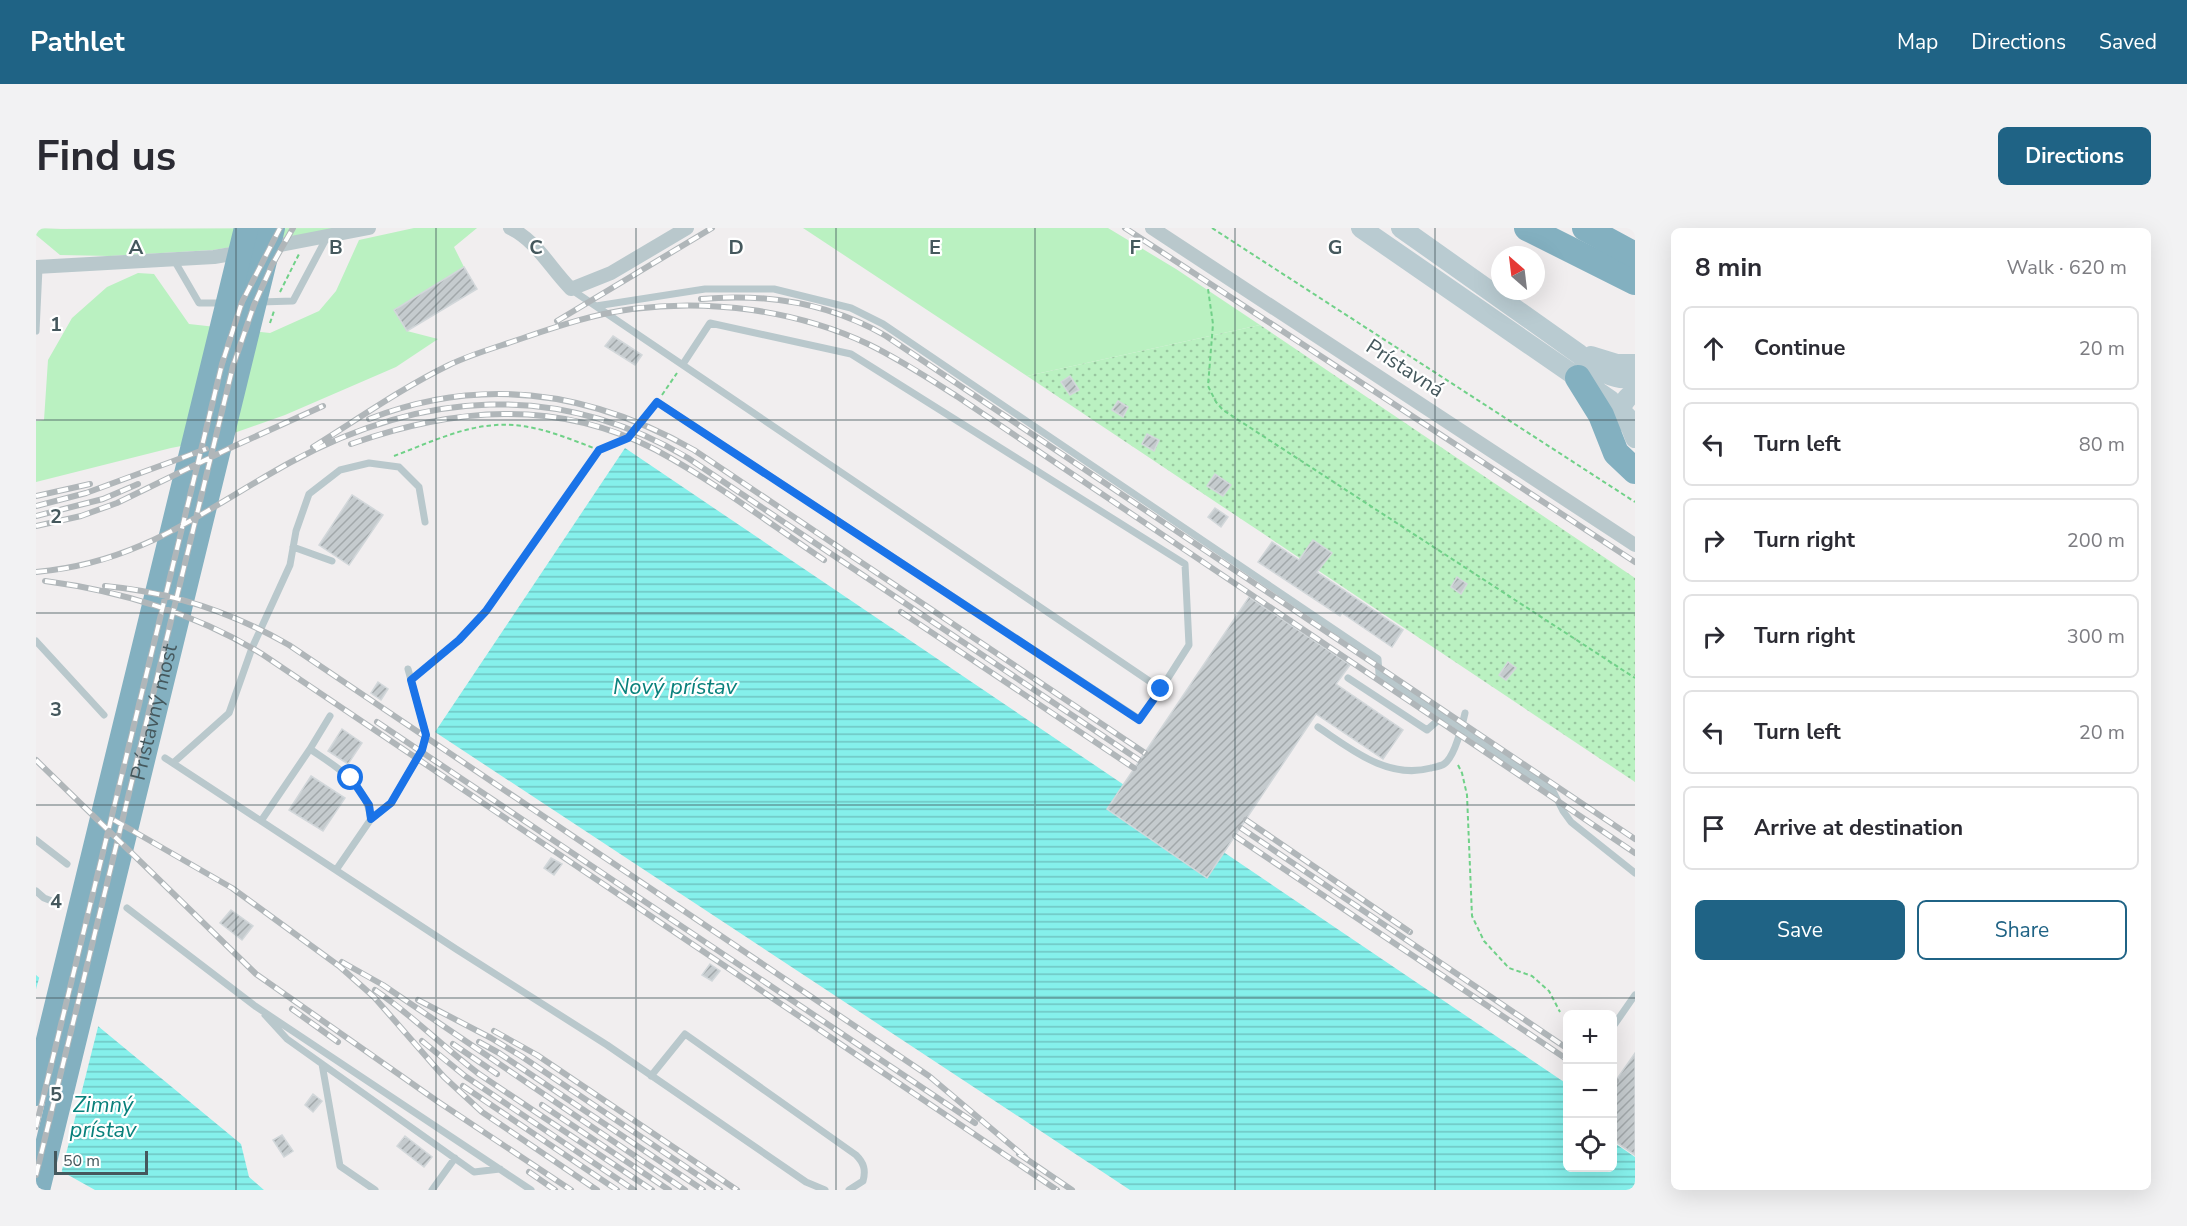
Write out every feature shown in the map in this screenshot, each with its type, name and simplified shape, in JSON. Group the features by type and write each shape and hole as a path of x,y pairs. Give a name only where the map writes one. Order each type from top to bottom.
{"highway":[{"path":"1527,228 1635,282"},
{"path":"1585,228 1635,255"},
{"name":"Prístavný most","path":"36,1093 142,652 266,230"},
{"name":"Prístavný most","path":"37,1190 266,230"},
{"path":"1579,366 1616,453 1635,471"}],"main road":[{"path":"1361,228 1579,366 1597,369 1614,378 1635,377"},
{"path":"1401,228 1579,366 1620,409 1630,422 1635,438"},
{"path":"1579,366 1635,364"},
{"path":"1635,392 1624,401 1618,421 1621,438 1635,458"}],"street":[{"path":"37,265 218,257 369,228"},
{"path":"510,228 532,243 571,289 611,273 687,228"},
{"name":"Prístavná","path":"1152,228 1635,545"}],"lane":[{"path":"246,302 293,301 328,236"},
{"path":"174,260 199,303 234,302"},
{"path":"36,331 37,265"},
{"path":"571,289 1161,689"},
{"path":"596,306 705,289 774,289 851,308 893,330 1378,658 1379,674 1553,791 1563,812 1571,822 1635,873"},
{"path":"657,402 1139,720 1189,645 1185,564 851,354 710,323 683,364"},
{"path":"173,763 229,713 252,648 290,565 296,531 309,495 340,470 369,463 399,467 419,487 425,522"},
{"path":"293,548 332,561"},
{"path":"36,641 104,716"},
{"path":"336,870 371,819 391,803 422,750 426,735 408,669"},
{"path":"1348,678 1427,730 1443,716"},
{"path":"1318,727 1374,763 1420,771 1445,764 1452,754 1465,713"},
{"path":"261,821 330,716"},
{"path":"310,749 351,778 369,805 371,819"},
{"path":"165,758 651,1076 806,1182 825,1190"},
{"path":"36,840 67,864"},
{"path":"36,891 44,898 57,903"},
{"path":"128,910 255,1005 531,1190"},
{"path":"1617,1021 1635,995"},
{"path":"255,1005 287,1039 474,1172 500,1169"},
{"path":"651,1076 685,1034 856,1155 863,1162 865,1173 862,1181 849,1190"},
{"path":"322,1064 340,1166 375,1190"},
{"path":"432,1190 455,1158"}],"path":[{"path":"1212,228 1635,502"},
{"path":"1218,270 1208,289 1213,324 1208,386 1223,410 1635,678"},
{"path":"411,680 459,640 486,611 599,450 628,438 657,402 683,364"},
{"path":"374,464 435,440 496,424 546,432 599,450"},
{"path":"1452,754 1462,773 1467,795 1472,916 1484,941 1509,968 1532,976 1549,991 1560,1012"}],"green space":[{"path":"36,228 338,228 213,250 110,256 60,255 36,235"},
{"path":"414,228 477,228 454,247 464,267 394,310 407,331 438,339 396,367 285,415 217,439 171,448 36,482 36,421 44,420 48,360 72,318 107,287 138,273 154,274 189,324 270,333 319,311 336,291 359,240"},
{"path":"803,228 1108,228 1176,269 1260,325 1027,376"},
{"path":"1260,325 1635,578 1635,782 1027,376"}],"water":[{"name":"Nový prístav","path":"625,448 1563,1081 1563,1172 1617,1172 1617,1145 1635,1157 1635,1190 1130,1190 435,732"},
{"name":"Zimný prístav","path":"36,975 241,1144 249,1177 264,1190 95,1190 36,1157"}],"pier":[{"path":"40,975 99,1023 61,1174 36,1160 36,989"}],"building":[{"path":"464,267 477,289 407,331 394,310"},
{"path":"613,336 642,355 635,365 605,346"},
{"path":"1070,376 1079,390 1070,395 1061,382"},
{"path":"1118,401 1128,407 1123,417 1112,410"},
{"path":"1147,434 1159,440 1154,451 1142,444"},
{"path":"1215,474 1231,485 1223,496 1207,486"},
{"path":"352,495 383,515 349,565 319,545"},
{"path":"1215,508 1228,517 1221,527 1208,517"},
{"path":"1313,540 1332,553 1317,572 1403,630 1392,647 1342,613 1340,616 1258,562 1272,542 1299,560"},
{"path":"1457,577 1467,584 1461,594 1451,587"},
{"path":"1249,597 1350,665 1336,684 1403,730 1383,759 1316,714 1207,878 1107,809"},
{"path":"1508,662 1516,668 1506,680 1499,675"},
{"path":"378,682 388,689 381,700 371,693"},
{"path":"342,729 362,743 348,764 328,751"},
{"path":"311,776 345,798 323,831 289,810"},
{"path":"551,858 562,864 554,875 544,868"},
{"path":"231,910 253,926 242,940 220,923"},
{"path":"710,964 720,971 712,981 702,975"},
{"path":"1635,1053 1635,1155 1617,1142 1617,1079"},
{"path":"313,1094 322,1101 313,1112 305,1105"},
{"path":"282,1135 293,1151 284,1157 273,1140"},
{"path":"405,1136 432,1157 424,1167 397,1146"}],"railway":[{"path":"36,1127 222,364 242,302 280,228"},
{"path":"36,1175 233,366 254,305 272,265 293,228"},
{"path":"557,321 712,228"},
{"path":"1125,228 1635,562"},
{"path":"701,299 750,298 797,303 842,315 886,336 1635,839"},
{"path":"313,447 397,394 449,365 552,328 591,317 632,309 692,305 752,310 812,323 840,332 880,350 958,397 1635,853"},
{"path":"369,419 411,405 453,397 494,394 535,396 575,403 615,414 655,430 694,450 1145,753"},
{"path":"36,572 74,567 140,546 200,516 291,462 340,438 390,421 440,409 490,404 540,407 590,416 639,433 688,458 1139,760"},
{"path":"36,526 81,516 117,503 323,406"},
{"path":"351,444 428,422 466,416 504,414 542,416 580,422 618,433 678,462 824,560"},
{"path":"36,506 86,493 206,449"},
{"path":"36,496 90,484"},
{"path":"36,516 103,499 138,484"},
{"path":"45,581 102,591 157,606 211,627 262,654 1057,1190"},
{"path":"105,586 153,593 200,605 223,613 289,645 929,1076 1025,1157"},
{"path":"901,612 1134,768"},
{"path":"377,722 975,1123"},
{"path":"36,760 256,974 437,1101 571,1190"},
{"path":"114,820 232,888 339,966 374,997 444,1077 482,1112 597,1190"},
{"path":"1246,820 1410,932"},
{"path":"1241,828 1563,1046"},
{"path":"1235,836 1563,1057"},
{"path":"342,962 383,985 685,1190"},
{"path":"375,990 479,1074 652,1190"},
{"path":"418,1000 521,1056 720,1190"},
{"path":"292,1009 338,1042"},
{"path":"494,1031 537,1055 737,1190"},
{"path":"422,1041 465,1076 634,1190"},
{"path":"479,1042 499,1053 703,1190"},
{"path":"453,1044 497,1074"},
{"path":"463,1086 617,1190"},
{"path":"542,1105 669,1190"},
{"path":"1019,1154 1072,1190"},
{"path":"529,1172 555,1190"}],"route":[{"path":"351,778 369,805 371,819 391,803 418,759 426,735 411,680 459,640 486,611 599,450 628,438 657,402 1139,720 1161,689"}]}
